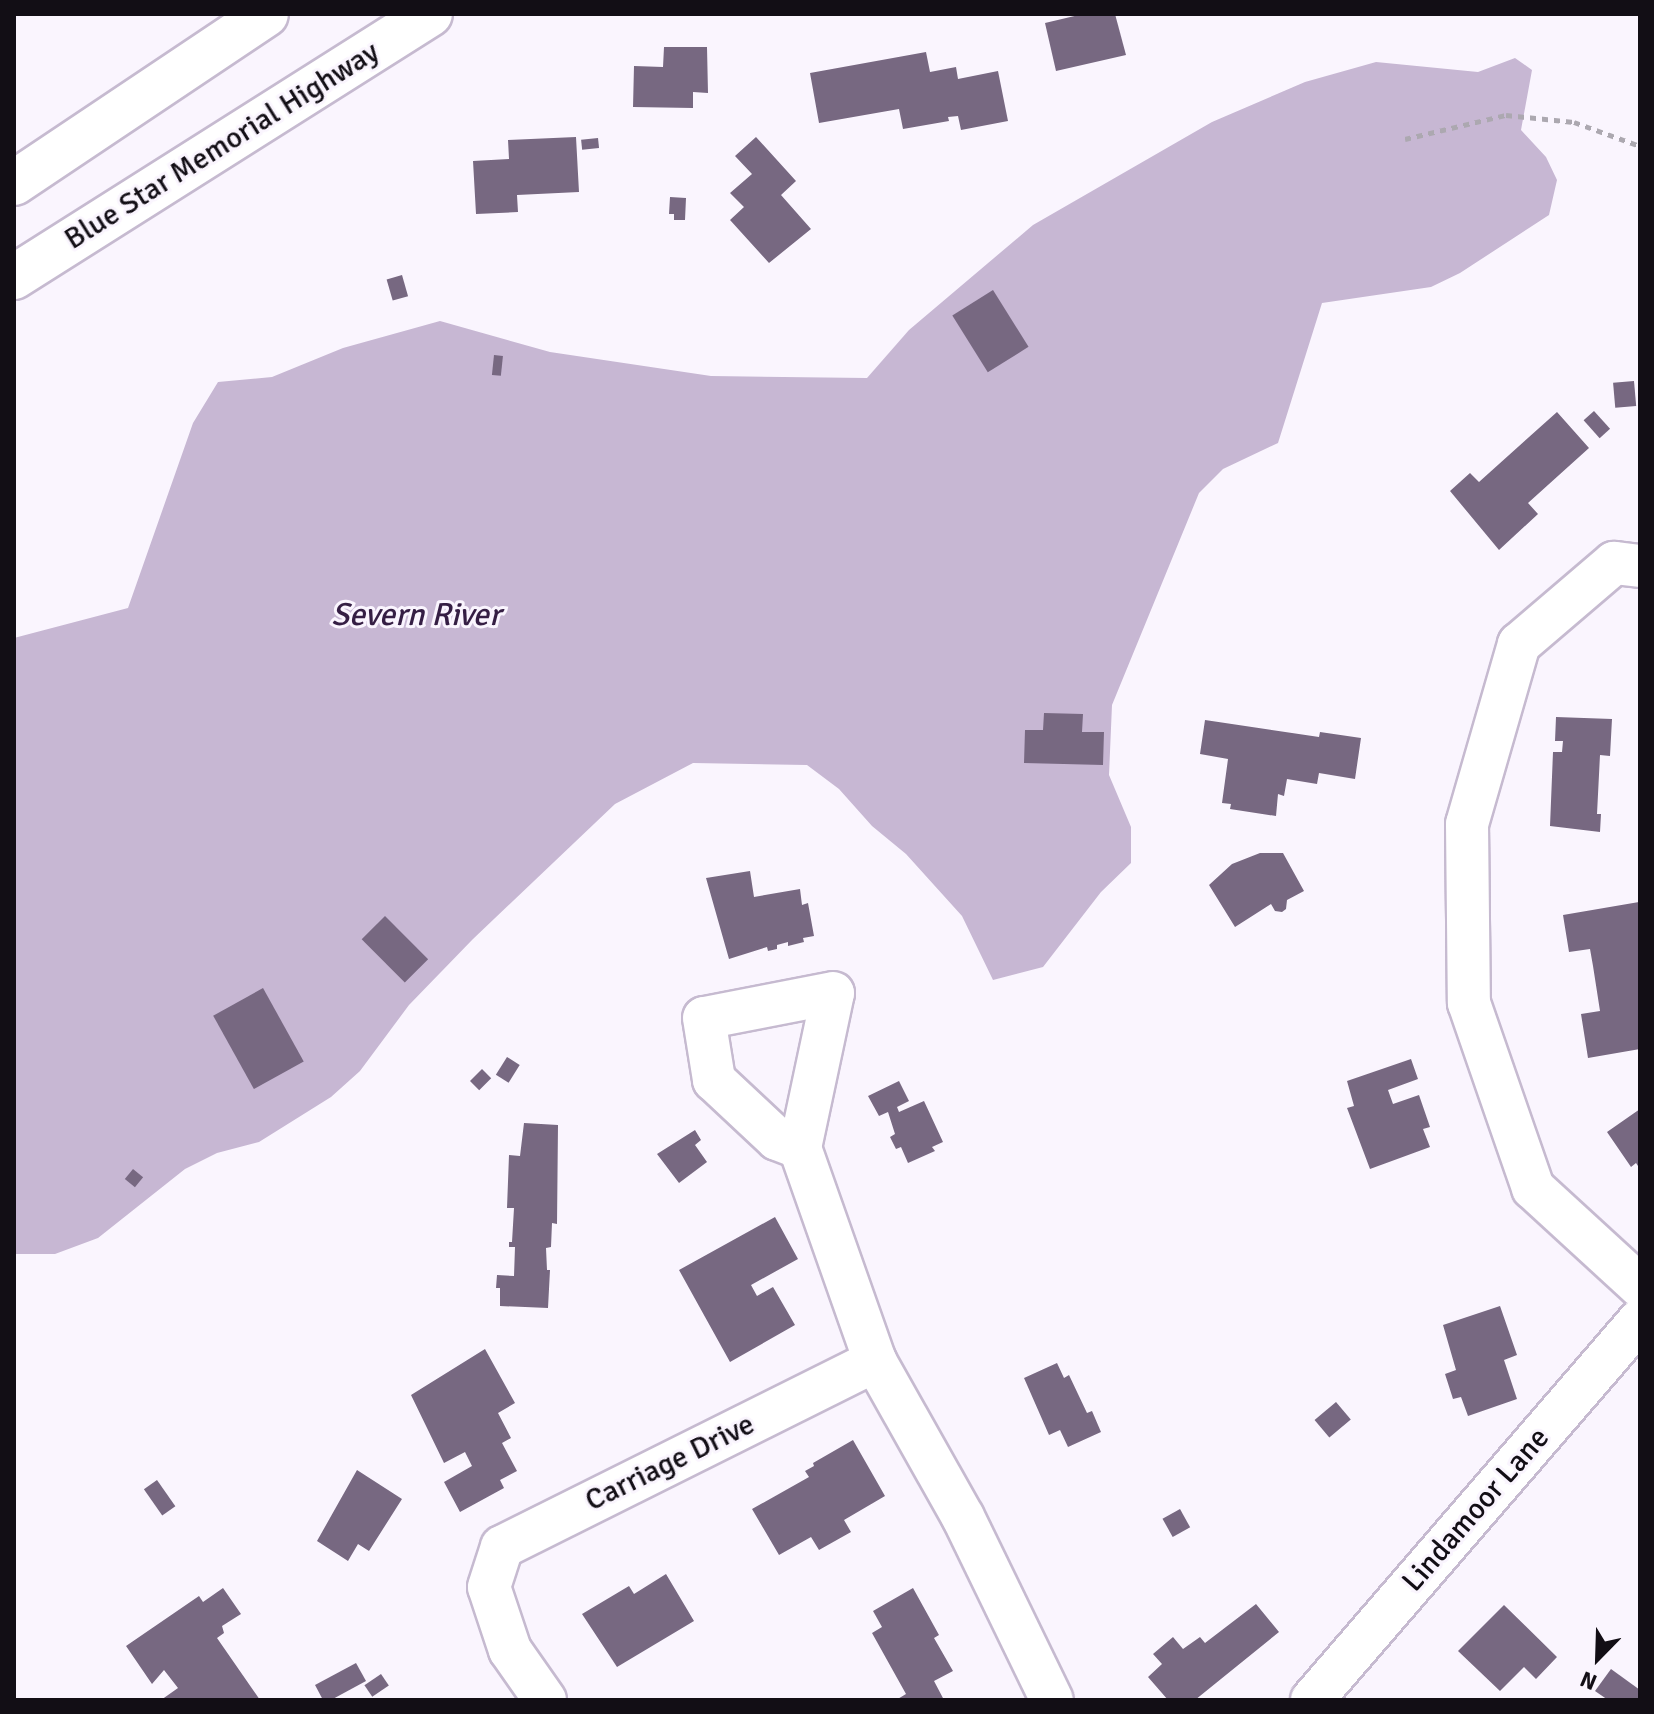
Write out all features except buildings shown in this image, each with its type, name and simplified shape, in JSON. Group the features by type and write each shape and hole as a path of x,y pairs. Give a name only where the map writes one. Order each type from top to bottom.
{"highway":[{"path":"14,183 266,14"},
{"name":"Blue Star Memorial Highway","path":"14,277 430,14"}],"street":[{"path":"1640,566 1614,563 1519,644 1467,824 1467,839 1469,1003 1533,1188 1640,1286"},
{"path":"800,1148 875,1361 963,1517 1052,1700"},
{"name":"Lindamoor Lane","path":"1312,1700 1640,1320"},
{"name":"Carriage Drive","path":"545,1700 510,1650 489,1587 502,1547 875,1361"}],"path":[{"path":"1405,139 1506,115 1574,122 1640,146"}],"water":[{"name":"Severn River","path":"1515,58 1532,70 1521,130 1546,157 1557,180 1549,215 1460,273 1431,287 1322,303 1278,443 1223,469 1199,493 1112,705 1109,775 1131,827 1131,863 1101,892 1043,967 993,980 962,916 906,854 872,826 839,789 807,765 693,763 615,804 473,939 409,1005 360,1071 331,1097 259,1142 217,1153 185,1169 98,1238 55,1254 14,1254 14,638 128,608 193,423 218,382 272,377 343,348 440,321 550,352 711,376 867,378 909,330 1033,225 1212,122 1305,82 1376,62 1478,72"}]}
